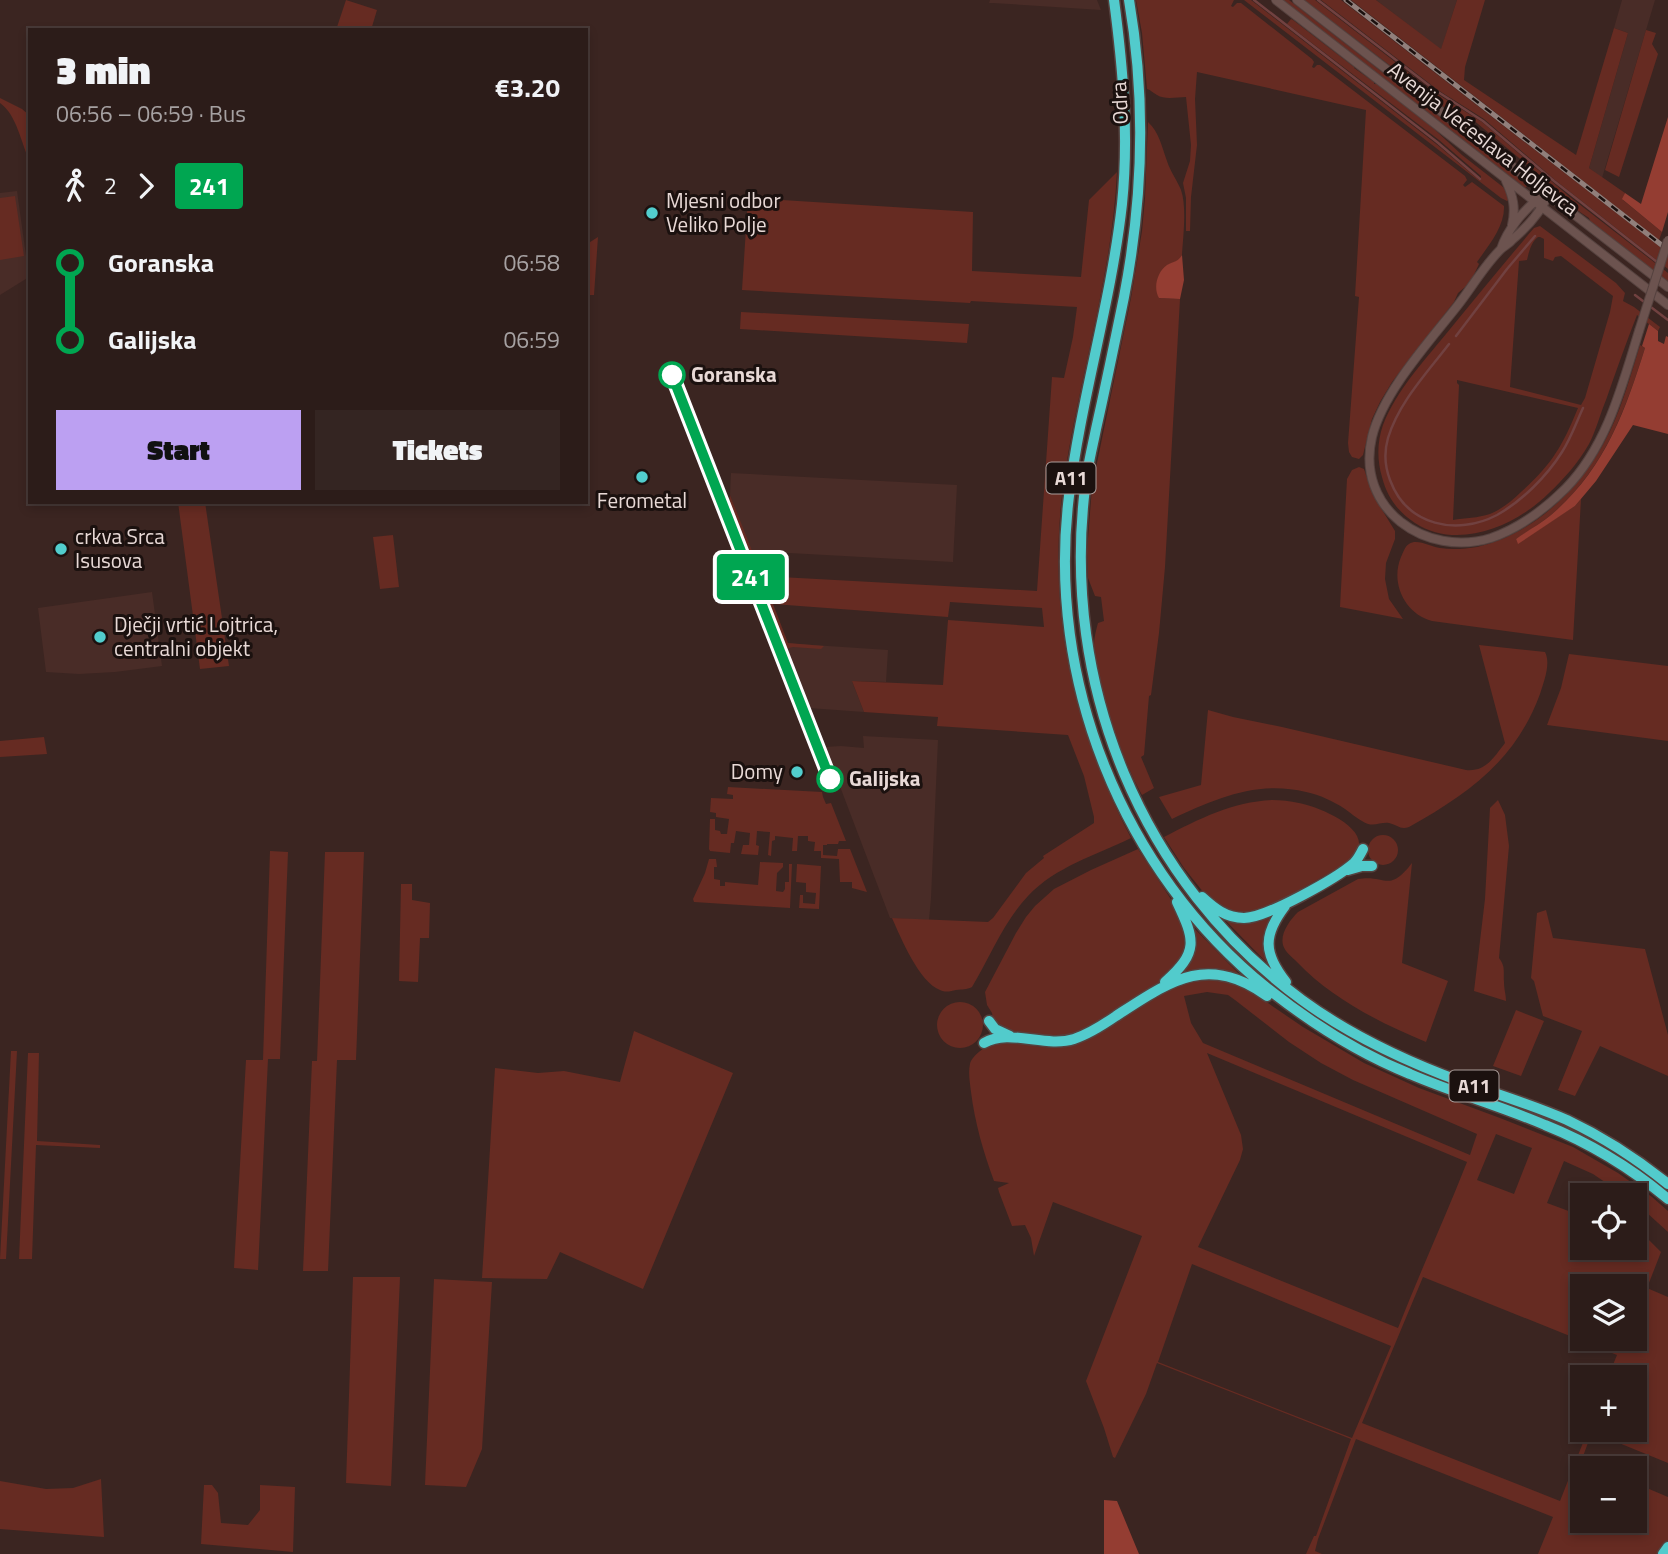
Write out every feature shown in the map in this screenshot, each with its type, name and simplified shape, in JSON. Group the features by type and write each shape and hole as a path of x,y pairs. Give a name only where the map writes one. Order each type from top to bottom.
{"highway":[{"path":"1106,0 1119,41"},
{"name":"Odra","path":"1114,0 1124,88 1122,204 1107,299 1070,482 1065,543 1066,603 1070,641 1091,732 1113,789 1169,884"},
{"name":"Odra","path":"1129,0 1137,60 1141,124 1138,206 1125,294 1085,488 1081,540 1082,594 1095,684 1114,748 1144,815 1181,879"},
{"path":"1342,873 1355,862 1363,849"},
{"path":"1181,879 1221,912 1231,917 1251,918 1287,904 1342,873 1358,867 1372,866"},
{"name":"A11","path":"1181,879 1234,941 1256,962 1302,1000 1346,1029 1407,1060 1569,1121 1619,1149 1668,1184"},
{"path":"1158,989 1185,963 1190,945 1187,923 1169,884"},
{"name":"A11","path":"1169,884 1199,923 1242,966 1280,998 1329,1033 1407,1073 1546,1125 1599,1150 1637,1174 1668,1199"},
{"path":"1287,904 1273,924 1269,951 1278,972 1302,1000"},
{"path":"984,1043 995,1038 1046,1042 1072,1040 1094,1031 1158,989 1200,974 1226,976 1245,982 1304,1023 1329,1033"},
{"path":"989,1021 995,1029 1016,1038"},
{"path":"1663,1554 1668,1547"}],"main road":[{"name":"Avenija Većeslava Holjevca","path":"1276,0 1668,305"},
{"name":"Avenija Većeslava Holjevca","path":"1297,0 1668,287"},
{"path":"1504,178 1512,194 1514,206 1510,230"},
{"path":"1501,249 1510,230 1548,195"},
{"path":"1538,204 1517,236 1501,249 1422,351 1394,390 1374,428 1369,453 1373,478 1381,500 1408,528 1436,540 1466,543 1479,541 1522,523 1552,500 1579,473 1605,430 1614,408 1668,240"}],"shaded area":[{"path":"346,0 377,10 372,28 337,28"},
{"path":"990,0 1097,0 1101,10 989,3"},
{"path":"1136,0 1234,0 1231,6 1233,7 1241,3 1312,59 1312,67 1320,65 1465,176 1465,187 1472,182 1504,206 1499,228 1477,262 1479,264 1470,283 1458,293 1380,402 1372,419 1363,455 1359,459 1352,457 1348,443 1359,297 1355,296 1366,110 1197,72 1197,145 1190,231 1186,231 1183,183 1190,161 1191,145 1186,97 1164,97 1147,89"},
{"path":"1244,0 1251,0 1479,180 1481,178 1439,140 1287,24 1293,20 1433,128 1503,187 1510,198 1507,201 1501,198"},
{"path":"1282,0 1289,0 1528,185 1525,188"},
{"path":"1304,0 1315,0 1434,92 1482,122 1570,197 1668,273 1668,282 1589,218 1539,182 1542,177 1472,119 1468,124 1447,111"},
{"path":"1321,0 1341,0 1668,253 1668,269 1555,180 1484,119 1438,90"},
{"path":"1351,0 1376,0 1441,49 1457,0 1485,0 1465,67 1464,80 1576,155 1614,28 1628,33 1589,168 1625,193 1623,200 1662,232 1659,240"},
{"path":"1376,0 1457,0 1441,50"},
{"path":"1622,0 1655,0 1602,178 1589,168 1628,33 1614,28"},
{"path":"1646,30 1656,33 1652,44 1658,54 1619,177 1605,170"},
{"path":"0,98 28,114 28,157 15,122 0,103"},
{"path":"1668,117 1668,212 1662,232 1622,199 1625,193 1641,204"},
{"path":"1148,122 1158,135 1168,165 1181,190 1184,213 1182,255 1180,260 1168,265 1159,298 1180,299 1165,567 1144,755 1141,757 1154,788 1142,795 1119,743 1100,681 1094,642 1098,623 1104,621 1101,597 1095,596 1088,578 1087,551 1092,487 1142,231"},
{"path":"1117,172 1109,250 1064,480 1059,527 1059,574 1062,619 1079,709 1110,795 1131,838 1063,869 1039,886 1019,906 972,987 948,992 932,985 918,969 892,918 988,922 1026,873 1044,858 1043,856 1094,823 1084,776 1068,735 937,726 938,717 864,712 852,681 943,685 948,620 1044,627 1042,608 950,602 948,617 773,604 788,643 824,646 821,649 785,649 729,501 730,495 762,576 1037,591 1052,377 1064,378 1077,307 742,290 748,198 973,212 972,271 1081,277 1089,200"},
{"path":"17,191 28,278 0,295 0,193"},
{"path":"15,196 24,256 0,260 0,198"},
{"path":"1540,226 1616,283 1625,293 1623,301 1660,327 1658,331 1637,315 1589,444 1570,470 1536,505 1520,516 1486,531 1449,535 1432,531 1403,514 1387,491 1379,458 1383,425 1395,400 1411,377 1534,228","holes":["1538,237 1544,239 1544,258 1553,261 1555,257 1561,256 1613,296 1581,405 1510,387 1519,261 1527,260 1532,244","1457,380 1578,408 1555,454 1541,473 1514,499 1490,514 1453,520 1459,385"]},
{"path":"598,237 594,295 588,295 588,243"},
{"path":"1182,255 1184,280 1180,299 1159,298 1156,285 1158,276 1167,265"},
{"path":"741,312 969,324 967,343 740,329"},
{"path":"1649,324 1658,331 1658,341 1664,344 1666,336 1668,337 1668,434 1633,425 1596,481 1575,506 1518,544 1516,539 1547,518 1569,498 1599,459 1629,395 1645,348 1642,346"},
{"path":"1640,345 1645,348 1629,394 1599,459 1569,497 1547,518 1516,539 1518,543 1575,506 1581,499 1573,640 1432,621 1414,612 1402,596 1397,577 1406,546 1416,542 1445,549 1477,547 1519,531 1556,504 1587,470 1600,451 1623,400"},
{"path":"1359,467 1364,469 1373,495 1395,531 1395,539 1386,563 1385,579 1389,599 1403,619 1340,607 1347,479 1352,470"},
{"path":"731,473 957,485 953,562 751,551 730,495"},
{"path":"178,504 205,504 229,666 200,669"},
{"path":"393,535 399,587 380,589 373,537"},
{"name":"Dječji vrtić Lojtrica, centralni objekt","path":"152,592 162,666 79,674 46,672 38,608"},
{"path":"783,643 888,650 886,682 852,681 864,712 809,708"},
{"path":"1479,645 1545,652 1547,667 1540,694 1518,738 1488,773 1451,802 1409,827 1401,828 1389,823 1368,824 1326,799 1288,789 1270,788 1237,794 1172,819 1159,797 1201,785 1208,710 1466,770 1479,769 1493,758 1505,743"},
{"path":"1569,654 1668,666 1668,741 1547,725 1561,688"},
{"path":"863,736 938,740 929,920 890,918 825,747 864,748"},
{"path":"44,737 47,754 0,757 0,741"},
{"path":"728,787 822,792 826,804 831,803 846,841 823,845 823,855 837,856 838,849 850,849 867,892 852,888 852,882 840,882 839,859 821,858 821,851 814,851 815,842 808,841 808,836 798,836 797,851 792,851 793,838 775,836 771,856 768,855 770,832 757,831 758,855 741,854 743,845 749,845 750,833 736,831 730,853 710,851 710,819 715,819 715,830 727,834 729,819 716,817 716,813 710,812 711,798 733,799 733,795 727,794"},
{"path":"1272,800 1307,805 1338,818 1355,833 1359,841 1357,851 1349,862 1264,910 1235,914 1208,898 1164,837 1229,808"},
{"path":"1498,800 1505,815 1509,846 1499,958 1503,967 1506,1001 1474,991 1485,899 1490,808"},
{"path":"1383,835 1394,839 1398,850 1394,861 1383,865 1372,861 1368,850 1372,839"},
{"path":"1138,849 1176,907 1187,932 1183,958 1165,979 1105,1019 1079,1032 1055,1037 1017,1034 1000,1029 994,1024 985,992 1026,917 1054,889"},
{"path":"270,851 288,852 280,1059 268,1059 258,1270 234,1268 246,1060 263,1060"},
{"path":"325,852 364,852 356,1060 337,1060 328,1271 303,1271 312,1061 317,1061"},
{"path":"709,859 716,859 714,879 720,880 720,886 725,886 725,882 758,885 760,862 783,863 777,873 776,891 783,892 785,882 789,882 789,864 792,864 790,908 694,902"},
{"path":"1412,863 1402,963 1448,981 1426,1042 1374,1018 1325,987 1291,956 1284,948 1282,940 1286,927 1298,912 1358,879 1386,881 1397,878"},
{"path":"797,864 821,866 819,909 799,908 800,895 803,895 803,903 815,904 816,893 806,892 806,883 796,882"},
{"path":"401,884 412,884 412,900 430,903 429,938 420,938 418,982 399,981"},
{"path":"1546,910 1553,938 1645,949 1668,1035 1668,1076 1600,1046 1575,1096 1558,1090 1582,1031 1543,1016 1531,978 1537,913"},
{"path":"1273,914 1268,964 1225,920 1249,922"},
{"path":"1193,927 1241,976 1194,971 1181,974 1192,952"},
{"path":"1197,979 1220,979 1243,986 1303,1027 1364,1063 1419,1088 1573,1147 1632,1183 1606,1183 1564,1161 1547,1203 1570,1212 1570,1260 1647,1260 1648,1239 1661,1252 1647,1288 1647,1274 1570,1274 1570,1336 1423,1277 1362,1423 1560,1501 1570,1476 1570,1533 1647,1533 1647,1488 1668,1497 1668,1541 1658,1554 1538,1554 1553,1517 1356,1439 1318,1539 1315,1551 1322,1554 1306,1554 1316,1536 1351,1439 1157,1363 1146,1394 1115,1458 1113,1457 1086,1381 1142,1236 1053,1202 1034,1256 1031,1238 1025,1225 1012,1226 999,1192 998,1188 1009,1183 994,1181 980,1137 970,1082 971,1061 977,1053 998,1041 1048,1047 1084,1041 1165,990","holes":["1207,992 1228,995 1289,1042 1353,1080 1477,1134 1470,1155 1203,1043 1191,1023 1184,996","1207,1053 1467,1162 1398,1328 1198,1247 1240,1160 1243,1149 1241,1135","1496,1134 1532,1148 1514,1194 1477,1180","1192,1264 1391,1346 1352,1438 1158,1362"]},
{"path":"960,1002 977,1008 983,1025 977,1042 960,1048 943,1042 937,1025 943,1008"},
{"path":"1516,1010 1544,1021 1521,1076 1493,1066"},
{"path":"634,1031 733,1073 643,1289 560,1252 547,1279 482,1278 495,1068 538,1073 564,1071 620,1082"},
{"path":"11,1051 17,1051 6,1259 0,1259"},
{"path":"28,1053 39,1053 37,1141 100,1145 100,1148 36,1145 32,1259 19,1259"},
{"path":"1647,1193 1668,1211 1668,1232 1647,1213"},
{"path":"353,1277 400,1277 391,1486 346,1483"},
{"path":"434,1279 492,1282 482,1449 466,1487 425,1485"},
{"path":"1647,1288 1668,1297 1668,1463 1617,1442 1647,1442 1647,1365 1613,1365 1617,1355 1607,1351 1647,1351"},
{"path":"1583,1442 1588,1442 1583,1456 1578,1456"},
{"path":"101,1479 104,1537 0,1529 0,1481 46,1489 73,1488"},
{"path":"204,1485 212,1485 218,1493 221,1523 248,1525 260,1510 260,1485 295,1487 293,1552 201,1544"},
{"path":"1104,1500 1117,1501 1139,1554 1104,1554"}],"waterway":[{"path":"1254,0 1437,142 1480,179"},
{"path":"1318,0 1435,90 1483,121 1657,262"},
{"path":"1456,336 1535,236"},
{"path":"1635,295 1668,320"},
{"path":"1449,344 1406,400 1387,443 1386,459 1390,480 1408,508 1421,517 1435,523 1466,525 1497,515 1516,503 1556,461 1583,408"}],"railway":[{"path":"1346,0 1668,250"}],"bus line":[{"name":"241","path":"672,375 830,779"}],"place":[{"name":"Mjesni odbor Veliko Polje","path":"652,213"},
{"name":"Goranska","path":"672,375"},
{"name":"Ferometal","path":"642,477"},
{"name":"crkva Srca Isusova","path":"61,549"},
{"name":"Dječji vrtić Lojtrica, centralni objekt","path":"100,637"},
{"name":"Domy","path":"797,772"},
{"name":"Galijska","path":"830,779"}]}
